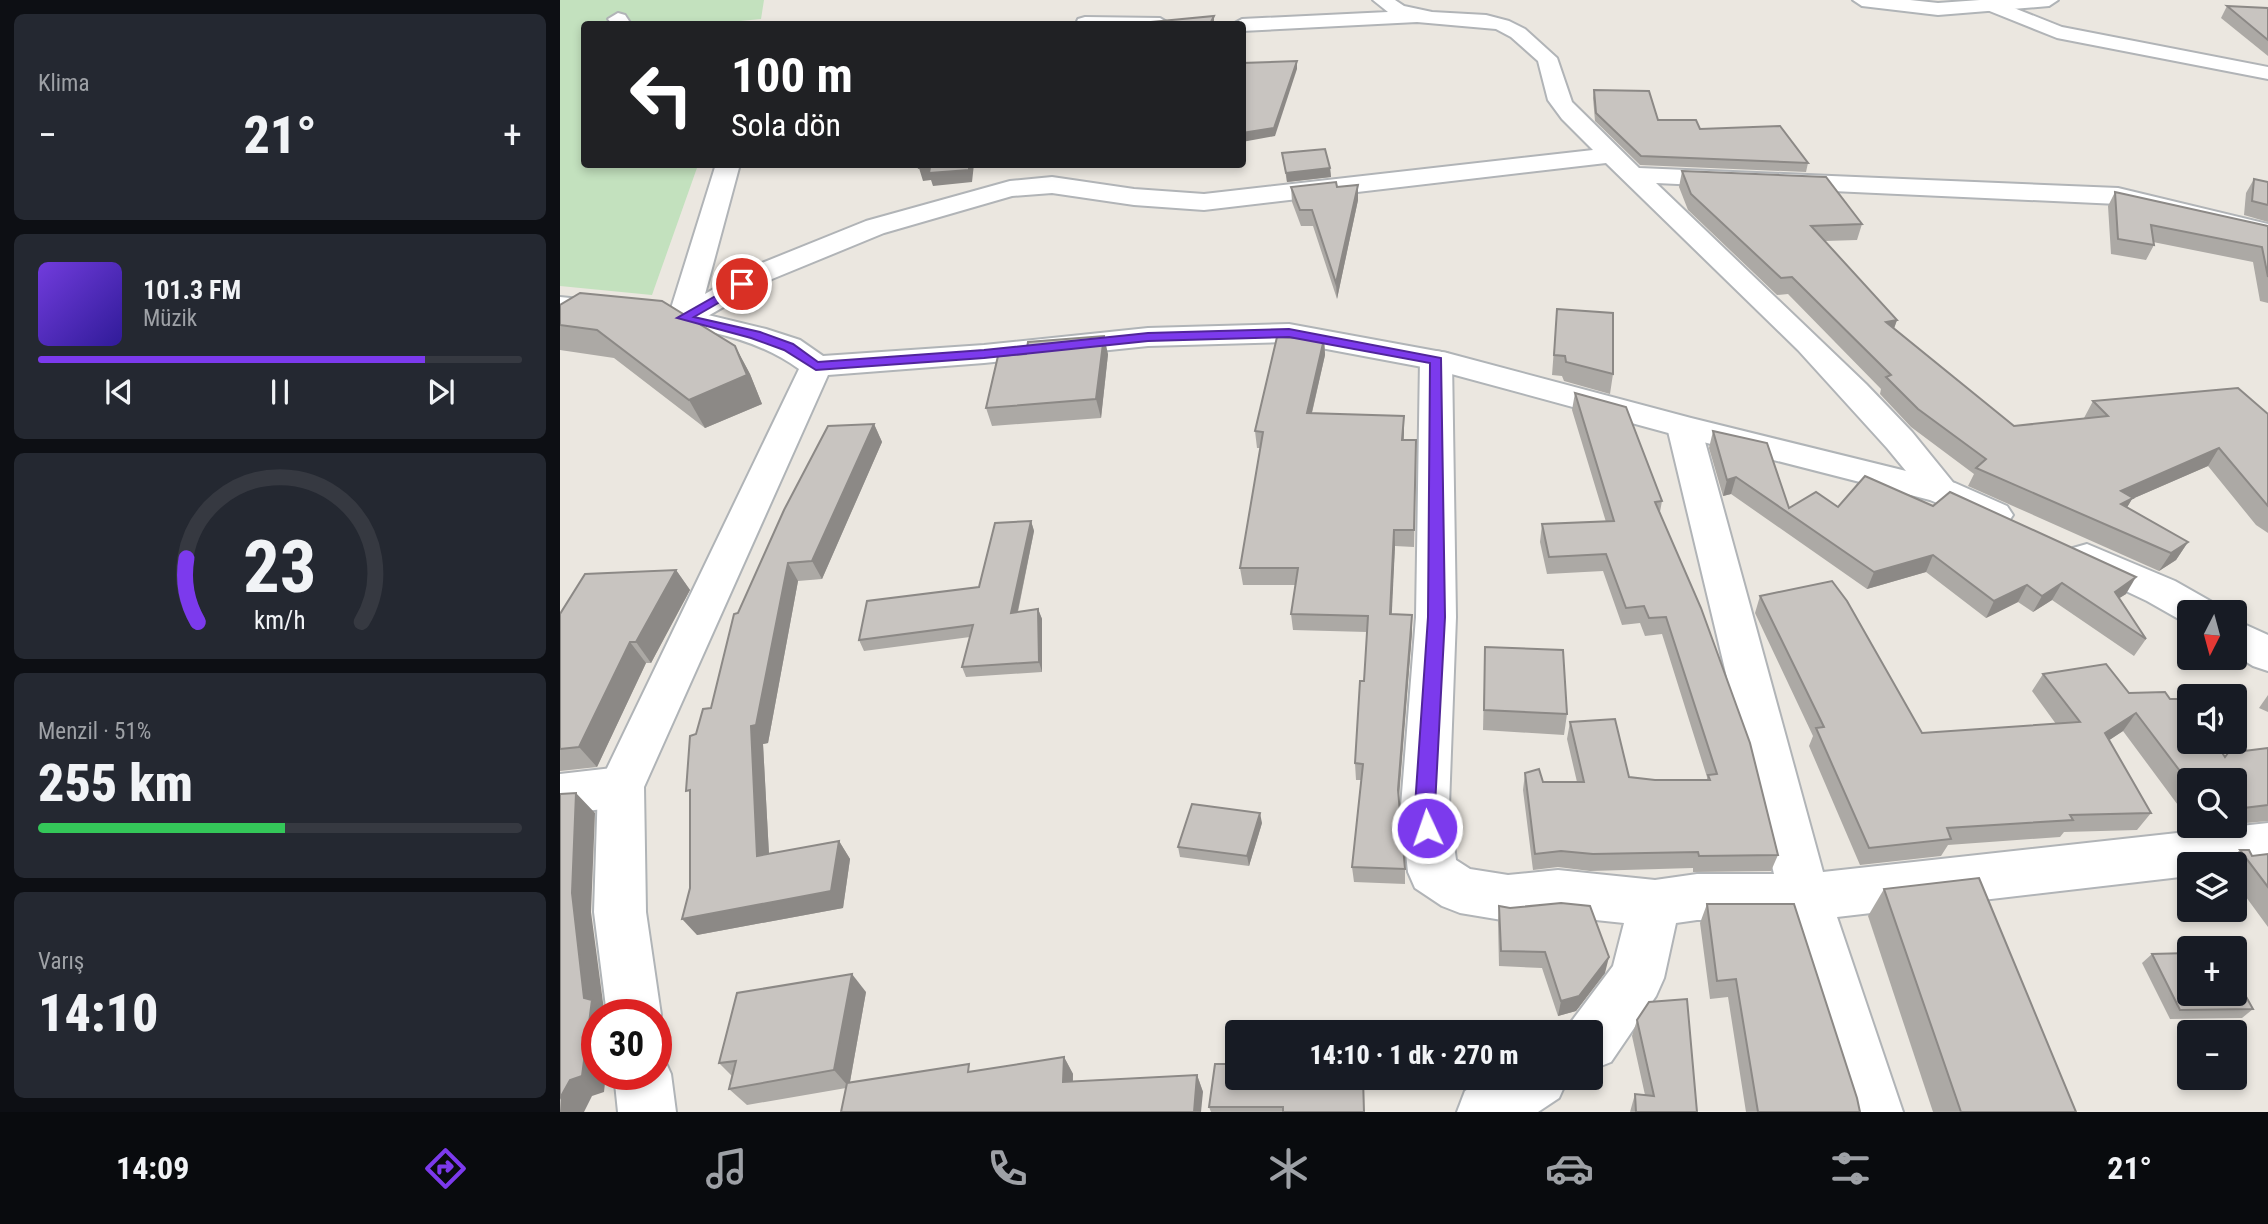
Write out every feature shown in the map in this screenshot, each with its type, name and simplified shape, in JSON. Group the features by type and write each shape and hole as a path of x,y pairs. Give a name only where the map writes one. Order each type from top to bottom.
{"street":[{"path":"1382,0 1390,7 1412,17"},
{"path":"1862,0 1938,9 2049,0"},
{"path":"1994,6 2057,32 2268,73"},
{"path":"1246,25 1412,17 1500,24 1517,32 1549,61 1557,102 1630,175 1837,370 1906,446 1942,491"},
{"path":"683,318 762,273 875,227 1054,175 1134,197 1204,202 1610,155"},
{"path":"683,318 727,168"},
{"path":"1630,175 1776,179 2118,196 2268,232"},
{"path":"560,306 683,318 778,343 789,347 816,366 984,354 1148,337 1289,333 1436,360 1684,427 1942,491 2026,529"},
{"path":"1436,360 1436,617 1425,806 1433,872 1460,890 1508,898 1558,893 1654,903 1697,897 1805,897 2268,845"},
{"path":"632,999 620,912 621,787 816,366"},
{"path":"1684,427 1805,897 1874,1112"},
{"path":"2063,546 2177,600"},
{"path":"2247,642 2268,654"},
{"path":"560,793 621,787"},
{"path":"1603,1025 1637,978 1654,903"},
{"path":"644,1090 647,1112"},
{"path":"1486,1112 1520,1090"}],"green space":[{"path":"560,0 764,0 761,19 581,21 581,168 697,168 652,295 560,286"}],"building":[{"path":"2227,6 2268,8 2268,40"},
{"path":"1214,16 1212,21 1162,21"},
{"path":"1297,61 1274,128 1246,132 1246,63"},
{"path":"1594,90 1649,91 1658,120 1696,120 1700,129 1780,126 1808,163 1641,156 1596,113"},
{"path":"1325,149 1330,168 1286,173 1282,153"},
{"path":"930,168 969,168 969,170 929,173"},
{"path":"1682,171 1826,177 1862,224 1811,226 1897,320 1886,322 2014,426 2108,416 2093,401 2238,388 2268,414 2268,506 2219,448 2121,491 2133,498 2121,504 2188,542 2171,553 1976,468 1986,459 1918,409 1886,377 1891,375 1792,277 1781,278 1691,194"},
{"path":"2254,179 2268,182 2268,205 2252,201"},
{"path":"1336,182 1337,187 1358,185 1336,283 1312,210 1300,210 1291,187"},
{"path":"2115,192 2268,226 2268,277 2262,247 2151,225 2154,245 2118,239"},
{"path":"580,293 662,301 735,346 747,375 689,400 597,330 560,325 560,305"},
{"path":"1557,309 1613,313 1613,374 1566,362 1565,356 1554,355"},
{"path":"1104,336 1096,399 986,408 998,356 1026,354 1028,342"},
{"path":"1277,337 1324,339 1307,413 1404,416 1402,440 1416,440 1414,530 1394,530 1390,614 1412,615 1398,790 1405,869 1352,867 1363,764 1355,763 1360,681 1364,681 1368,616 1291,614 1298,568 1240,568 1263,432 1255,431"},
{"path":"1575,393 1626,407 1662,501 1655,502 1701,608 1750,743 1778,855 1699,856 1698,852 1593,854 1561,851 1535,854 1525,773 1539,769 1543,782 1584,782 1570,722 1615,719 1629,777 1710,780 1708,775 1717,774 1666,617 1649,618 1644,606 1626,608 1606,554 1549,557 1542,524 1614,521"},
{"path":"874,424 812,561 788,563 756,725 751,726 757,856 839,841 831,891 682,919 690,888 690,790 686,791 690,736 696,734 703,709 711,708 734,614 738,613 784,510 828,426"},
{"path":"1713,431 1767,443 1789,508 1816,492 1838,507 1865,476 1933,506 1950,492 2136,577 2115,592 2146,639 2062,583 2042,596 2027,585 1994,601 1933,555 1874,572 1736,477 1727,480"},
{"path":"1031,521 1011,613 1038,609 1039,662 962,667 973,625 859,640 867,601 979,587 995,523"},
{"path":"676,570 636,642 630,642 579,747 560,749 560,614 585,574"},
{"path":"1832,581 1847,601 1922,733 2080,722 2043,674 2106,664 2129,693 2165,692 2170,699 2177,699 2177,754 2223,754 2225,757 2227,754 2247,754 2247,751 2268,748 2268,805 2247,808 2247,768 2178,768 2136,713 2105,733 2151,813 2070,815 2073,820 1947,828 1951,839 1869,848 1816,728 1824,727 1760,596"},
{"path":"1485,647 1563,650 1567,714 1484,710"},
{"path":"576,793 572,893 584,998 588,999 581,999 581,1076 570,1080 560,1098 560,794"},
{"path":"1192,804 1260,813 1247,856 1178,847"},
{"path":"2240,850 2249,850 2252,856 2268,854 2268,887 2247,859 2247,852"},
{"path":"1979,878 2076,1112 1961,1112 1884,889"},
{"path":"1561,903 1590,906 1609,957 1579,996 1561,1001 1545,952 1501,951 1499,906 1510,908"},
{"path":"1707,904 1794,904 1860,1112 1758,1112 1736,979 1717,981"},
{"path":"2177,953 2177,1004 2152,954"},
{"path":"852,974 834,1070 729,1089 736,1061 719,1063 737,993"},
{"path":"2247,998 2253,1009 2180,1010 2178,1006 2247,1006"},
{"path":"1687,999 1697,1112 1636,1112 1635,1094 1654,1096 1637,1020 1649,1002"},
{"path":"1064,1057 1063,1082 1197,1075 1194,1112 841,1112 847,1083 969,1064 968,1072"},
{"path":"1215,1064 1225,1064 1225,1090 1363,1090 1364,1112 1283,1112 1283,1107 1209,1107"}],"route":[{"path":"742,284 683,318 755,335 789,347 816,366 984,354 1148,337 1289,333 1436,360 1436,617 1425,806 1427,828"}]}
